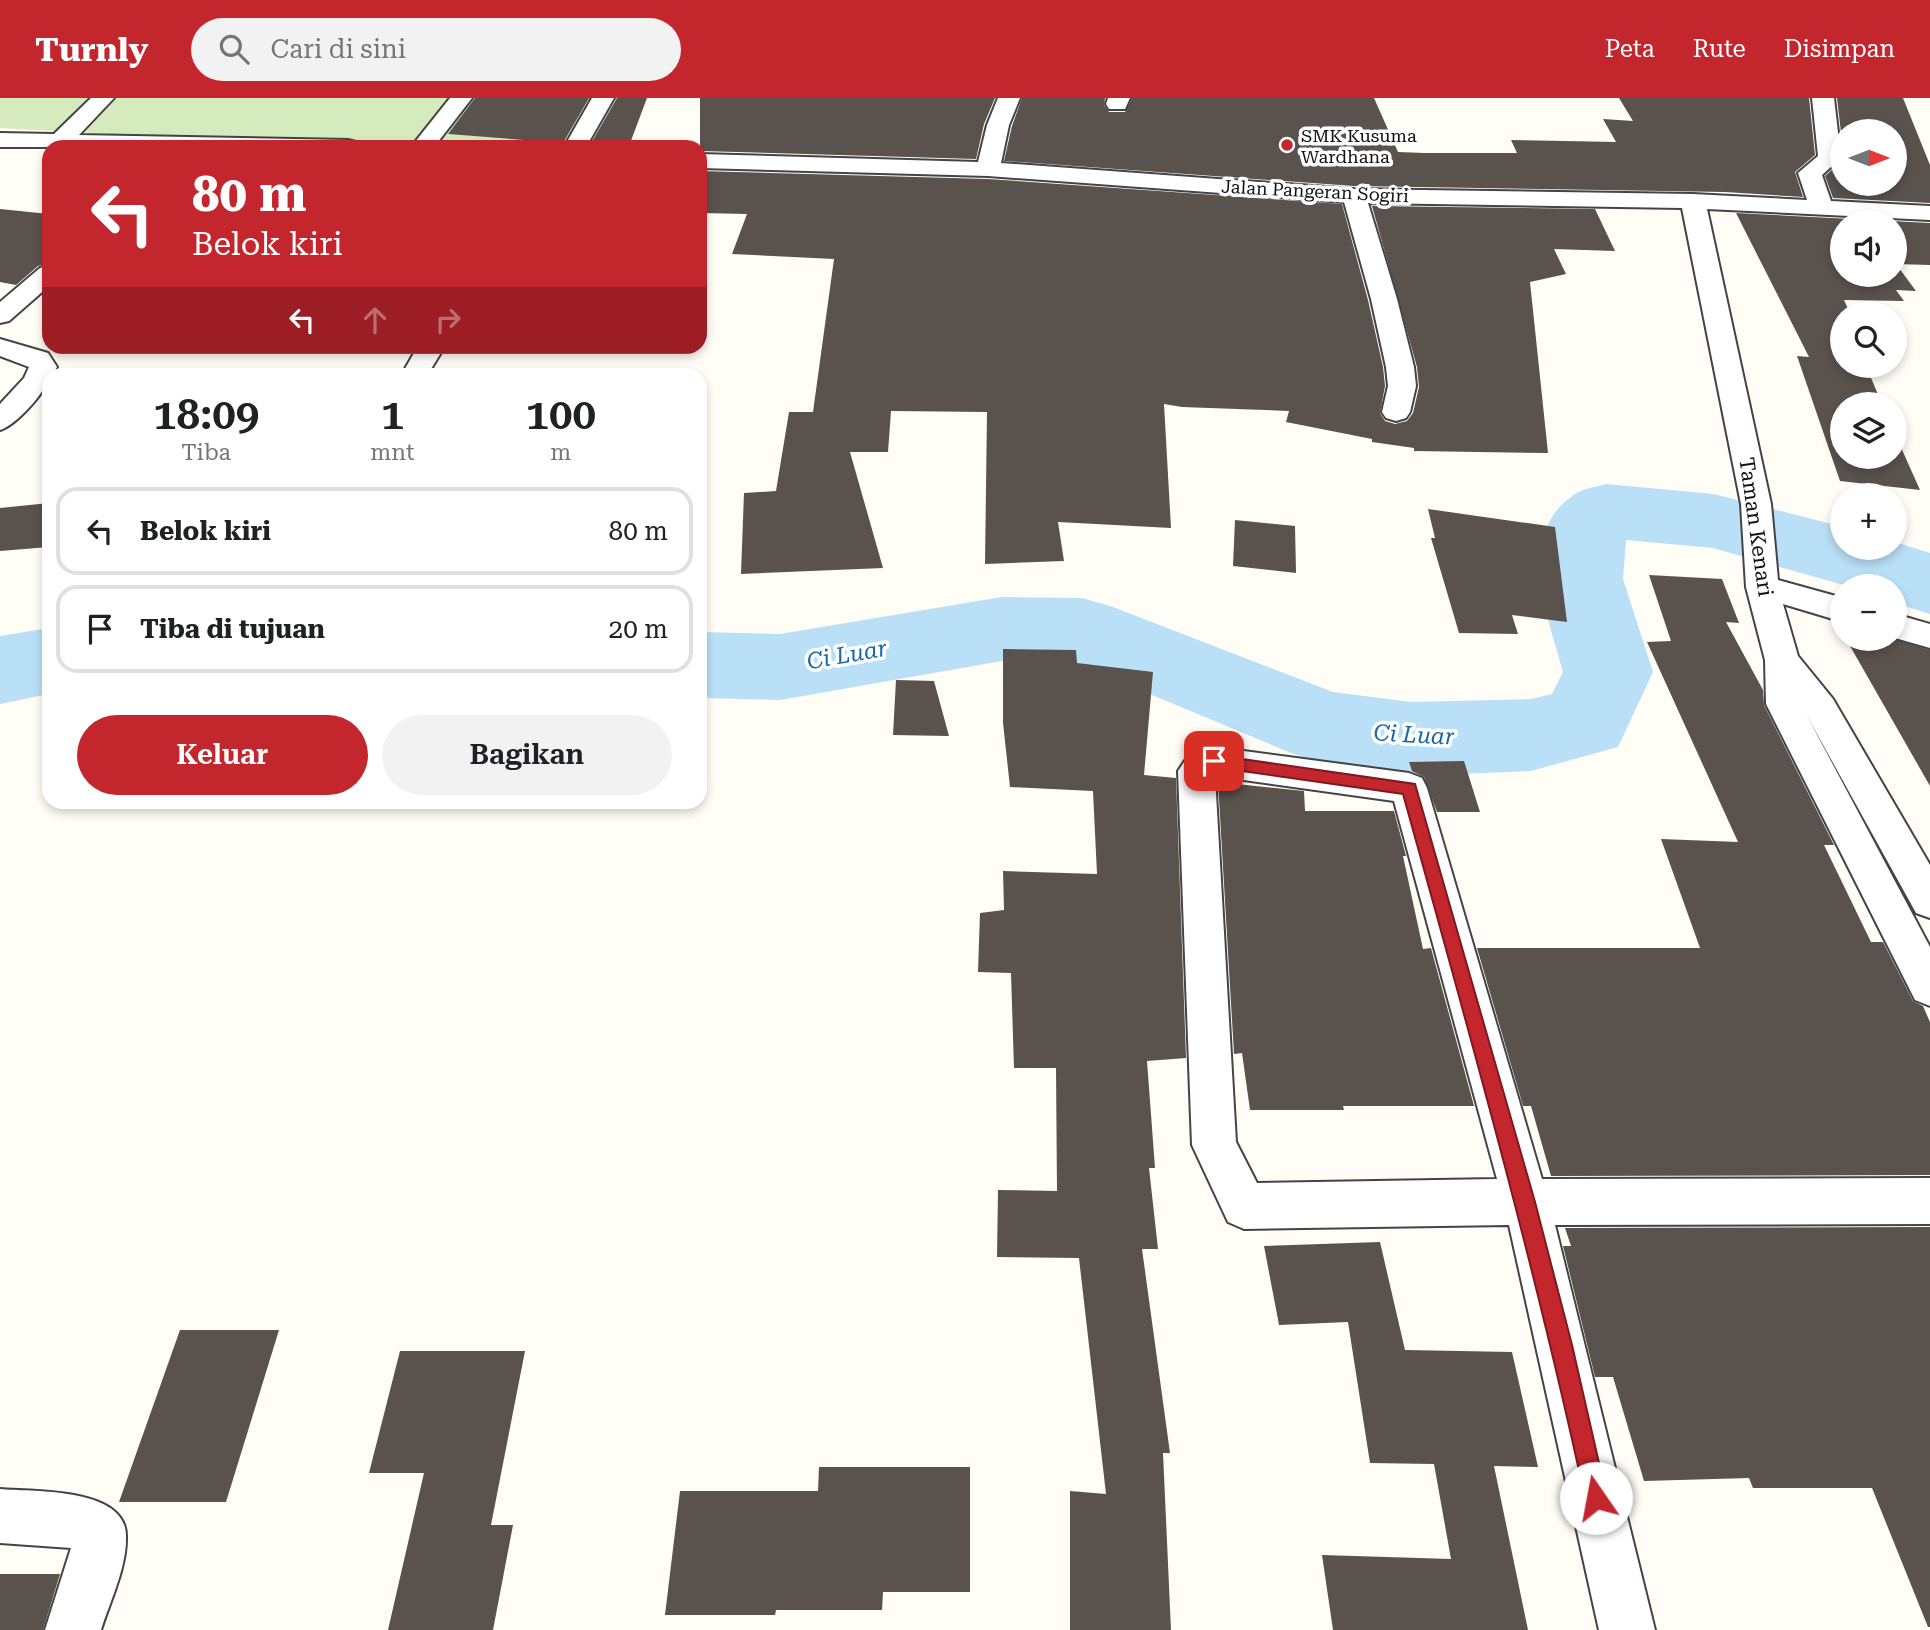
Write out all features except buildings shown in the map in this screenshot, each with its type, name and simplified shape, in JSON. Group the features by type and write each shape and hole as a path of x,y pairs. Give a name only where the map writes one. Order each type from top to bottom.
{"street":[{"path":"61,140 103,98"},
{"path":"428,140 461,98"},
{"path":"579,140 603,98"},
{"path":"988,169 998,125 1009,98"},
{"path":"1821,206 1810,173 1830,158 1823,98"},
{"path":"0,140 42,141"},
{"name":"Jalan Pangeran Sogiri","path":"707,161 988,169 1354,196 1693,201 1930,213"},
{"path":"1354,196 1384,299 1400,367 1402,386 1396,412"},
{"name":"Taman Kenari","path":"1693,201 1756,504 1761,572 1783,660 1783,705 1930,987"},
{"path":"0,315 42,279"},
{"path":"0,347 38,359 42,368"},
{"path":"0,421 36,381 42,369"},
{"path":"1761,572 1830,604"},
{"path":"1907,629 1930,636"},
{"path":"1783,660 1821,708 1930,901"},
{"path":"1626,1630 1562,1345 1526,1202 1409,788 1221,762 1207,762 1196,771 1214,1144 1244,1206 1526,1202 1930,1201"},
{"path":"0,1516 78,1522 90,1525 100,1533 97,1557 73,1630"}],"green space":[{"path":"0,98 595,98 568,140 219,140 0,128"}],"waterway":[{"name":"Ci Luar","path":"707,665 780,667 1002,629 1082,630 1324,727 1411,739 1531,735 1585,722 1608,672 1581,579 1586,528 1606,511 1714,521 1882,567 1930,584"},
{"name":"Ci Luar","path":"0,670 42,662"}],"place":[{"name":"SMK Kusuma Wardhana","path":"1287,145"}],"route":[{"path":"1214,761 1409,788 1526,1202 1562,1345 1596,1498"}]}
